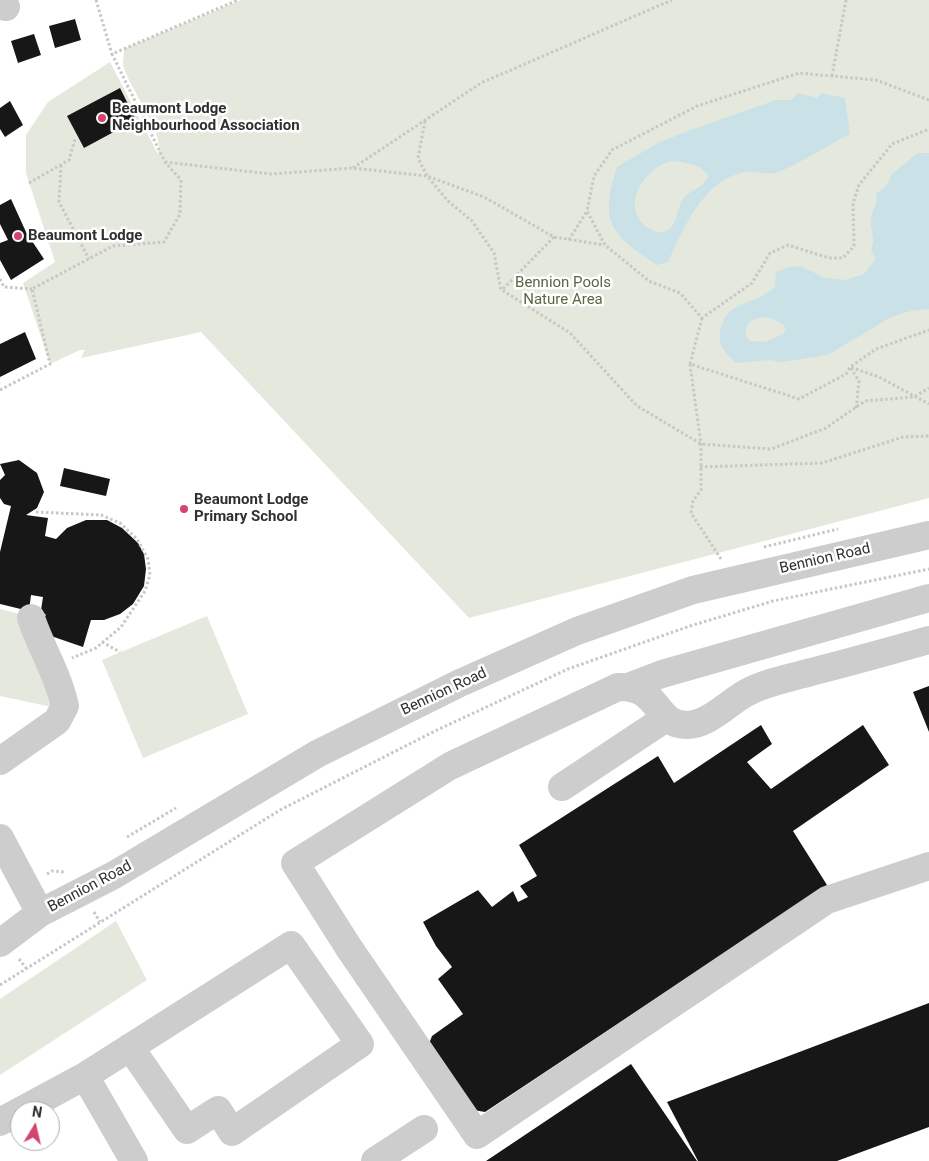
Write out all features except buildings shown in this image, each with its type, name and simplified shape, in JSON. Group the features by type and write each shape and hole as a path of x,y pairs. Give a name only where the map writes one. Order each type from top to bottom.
{"street":[{"name":"Bennion Road","path":"0,944 40,913 114,875 316,754 460,683 577,631 692,590 929,535"},
{"path":"628,687 681,668 929,598"},
{"path":"0,761 56,721 65,706 52,666 38,640 32,618"},
{"path":"929,640 763,686 735,699 703,721 688,725 676,724 666,718 642,690 618,687 450,766 296,863 349,948 477,1135 827,900 929,866"},
{"path":"562,787 666,718"},
{"path":"0,838 40,913"},
{"path":"0,1122 85,1076 291,945 360,1044 232,1132 218,1110 186,1130 130,1048"},
{"path":"85,1076 134,1161"},
{"path":"375,1161 424,1129"}],"path":[{"path":"0,279 4,287 32,289 113,246 133,246 164,242 180,214 181,180 165,162 112,54 96,0"},
{"path":"112,54 238,0"},
{"path":"352,168 481,83 672,0"},
{"path":"832,76 846,0"},
{"path":"568,240 587,211 594,176 612,150 697,106 799,73 876,80 929,100"},
{"path":"425,121 418,158 427,176 448,201 472,221 494,253 502,290 570,333 637,406 701,444 771,449 826,428 865,401 914,397 929,388"},
{"path":"723,583 720,558 691,513 693,501 701,490 701,444 690,364 702,318 752,283 770,253 788,245 829,258 843,258 854,246 853,203 859,185 892,144 929,129"},
{"path":"29,183 69,160 75,139"},
{"path":"165,162 271,174 352,168 427,176 484,197 554,237 605,245"},
{"path":"61,165 59,202 89,259"},
{"path":"587,211 605,245 649,281 680,293 702,318"},
{"path":"502,290 554,237"},
{"path":"0,390 50,364 32,289"},
{"path":"690,364 799,398 846,374 850,367 876,349 929,330"},
{"path":"850,367 858,381 856,408"},
{"path":"850,367 879,377 929,404"},
{"path":"700,467 822,463 903,437 929,436"},
{"path":"36,512 101,515 120,523 137,539 148,559 150,575 145,591 121,627 96,648 52,666"},
{"path":"102,642 120,652"}],"green space":[{"name":"Bennion Pools Nature Area","path":"241,0 929,0 929,498 469,618 201,332 81,358 85,350 80,350 50,364 23,283 55,262 26,173 26,135 48,102 110,62 158,154 157,135 123,65 124,49"},
{"path":"0,609 24,615 52,707 0,696"},
{"path":"207,616 248,714 143,758 102,660"},
{"path":"116,921 147,980 0,1075 0,999"}],"water":[{"path":"798,93 817,98 821,93 845,98 850,134 781,171 775,173 745,172 730,177 718,185 706,195 697,207 668,262 657,265 619,235 609,214 609,201 617,167 658,143 688,131 776,100 792,100","holes":["673,161 688,163 698,167 706,172 708,176 703,184 683,199 672,227 665,232 656,232 643,223 636,214 637,192 651,172 661,165"]},
{"path":"918,153 929,153 929,309 911,311 891,317 828,355 782,362 770,360 736,363 721,345 720,330 724,320 733,309 775,287 776,272 788,267 801,266 825,278 845,280 864,274 876,258 871,250 873,242 871,222 876,194 887,185 892,174","holes":["768,317 783,324 786,329 783,334 765,342 750,341 746,336 747,327 755,319"]}],"place":[{"name":"Beaumont Lodge Neighbourhood Association","path":"102,118"},
{"name":"Beaumont Lodge","path":"18,236"},
{"name":"Beaumont Lodge Primary School","path":"184,509"}]}
